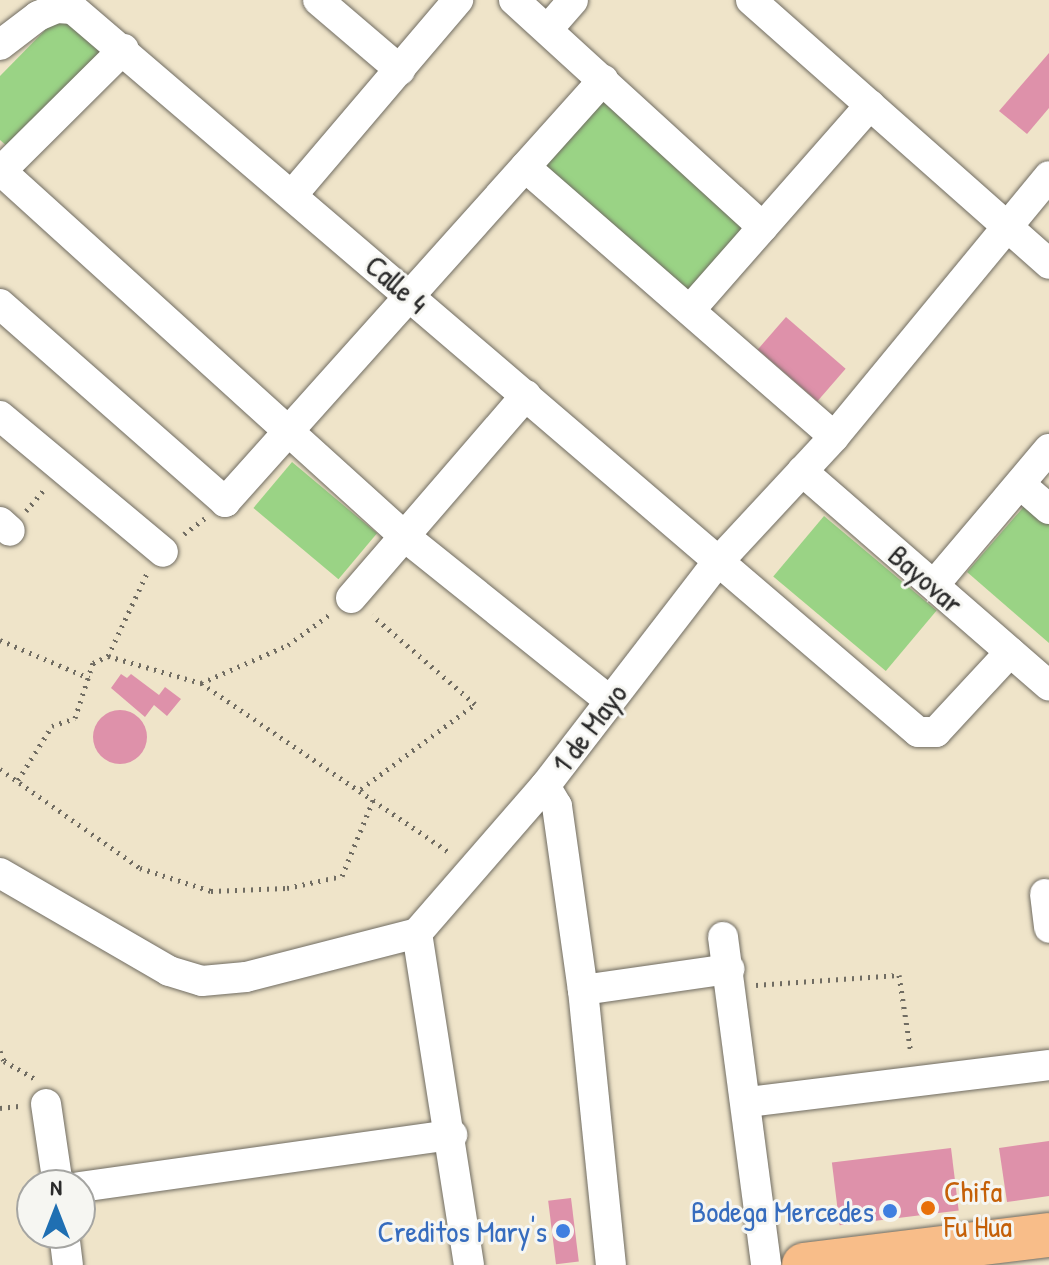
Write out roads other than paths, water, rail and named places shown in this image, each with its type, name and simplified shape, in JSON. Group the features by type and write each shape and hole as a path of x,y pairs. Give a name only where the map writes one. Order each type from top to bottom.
{"main road":[{"path":"804,1265 1049,1235"}],"street":[{"path":"318,0 400,70"},
{"path":"293,194 458,0"},
{"path":"514,0 763,227"},
{"path":"548,29 573,0"},
{"path":"751,0 1049,264"},
{"path":"0,45 38,16 74,4"},
{"name":"Calle 4","path":"74,4 717,563 928,736 1010,652"},
{"path":"124,49 1,170 404,536 609,700"},
{"path":"0,304 225,502 603,80"},
{"path":"690,310 870,105"},
{"path":"525,167 834,437"},
{"name":"1 de Mayo","path":"417,933 545,786 717,563 834,437 1049,176"},
{"path":"351,598 526,395"},
{"path":"0,416 163,552"},
{"path":"934,585 1049,449"},
{"name":"Bayovar","path":"802,471 1049,686"},
{"path":"1020,484 1049,509"},
{"path":"545,786 557,806 583,990 611,1265"},
{"path":"0,873 169,971 202,981 246,977 417,933 452,1135 469,1265"},
{"path":"1045,894 1049,928"},
{"path":"723,937 748,1102 766,1265"},
{"path":"583,990 730,978"},
{"path":"748,1102 1049,1065"},
{"path":"46,1104 56,1169"},
{"path":"96,1185 452,1135"}],"place":[{"name":"Chifa Fu Hua","path":"928,1208"},
{"name":"Bodega Mercedes","path":"890,1211"},
{"name":"Creditos Mary's","path":"563,1231"}]}
